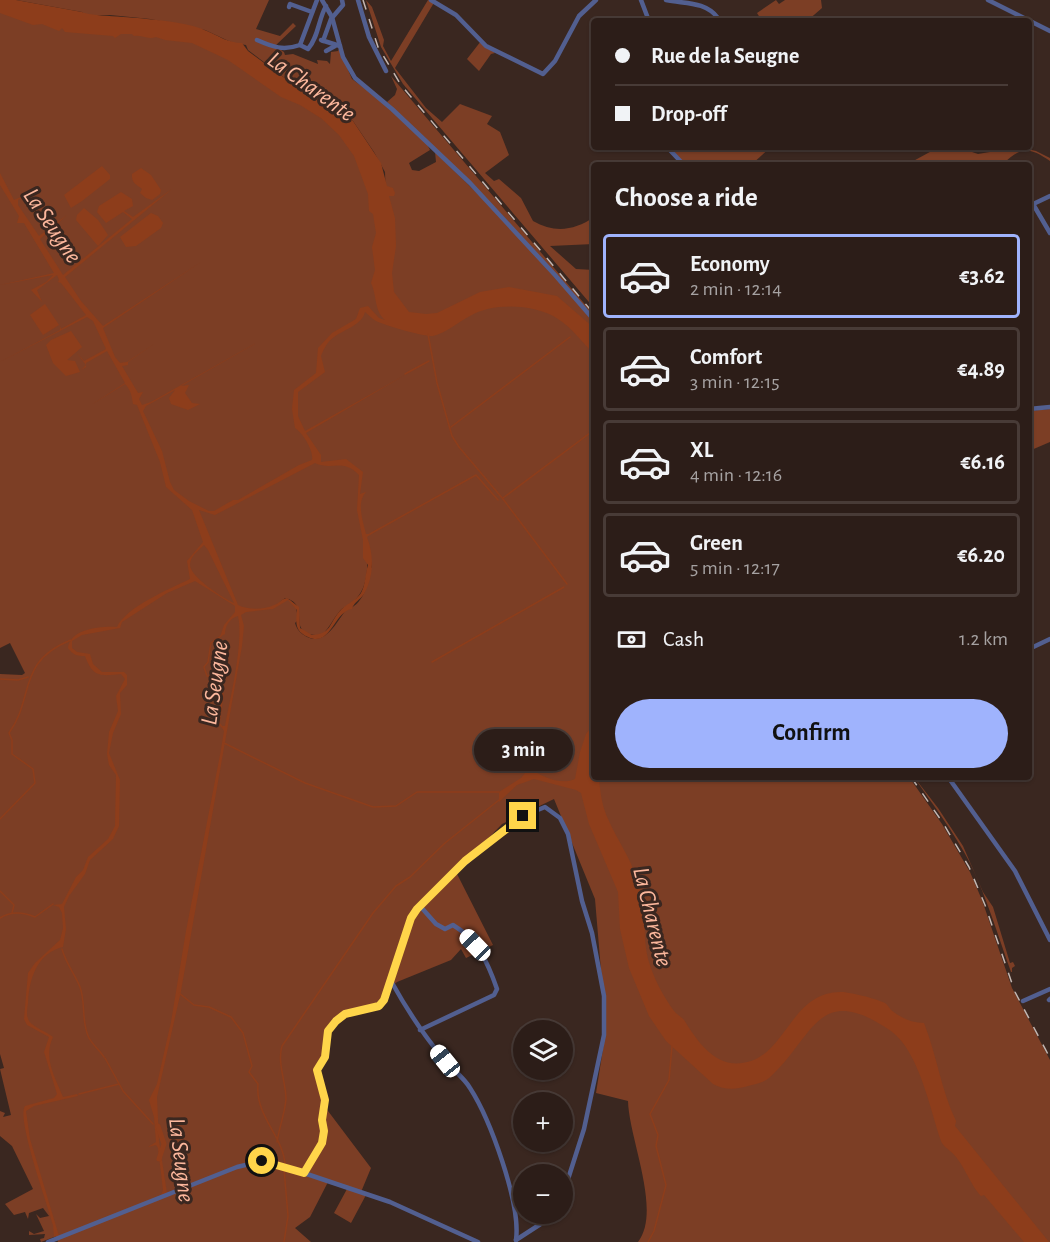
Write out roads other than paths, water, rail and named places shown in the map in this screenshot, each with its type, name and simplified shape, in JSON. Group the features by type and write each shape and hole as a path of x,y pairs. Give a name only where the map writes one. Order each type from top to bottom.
{"street":[{"path":"323,41 332,17 343,5 342,0"},
{"path":"358,0 369,37 386,71"},
{"path":"431,0 456,15 486,46 543,74 555,61 579,16 596,0"},
{"path":"641,0 647,18"},
{"path":"666,0 702,6 713,11 718,18"},
{"path":"988,0 1024,18"},
{"path":"323,1 332,17 338,46 355,78 386,103 445,159 548,266 591,316"},
{"path":"300,45 312,12 323,1"},
{"path":"257,40 279,48 289,49 300,45 308,49 315,38 323,1"},
{"path":"289,7 290,4 312,12"},
{"path":"1032,22 1050,31"},
{"path":"315,38 338,46"},
{"path":"326,51 338,46"},
{"path":"670,150 681,162"},
{"path":"1032,205 1050,196"},
{"path":"1032,206 1050,233"},
{"path":"1032,409 1050,407"},
{"path":"1032,648 1050,639"},
{"path":"950,780 1015,871 1050,940"},
{"path":"304,1173 322,1143 325,1100 317,1070 325,1057 328,1031 345,1014 379,1006 384,1000 411,918 420,906 465,861 523,816 546,807 560,818 574,856 604,996 604,1035 584,1129 573,1164"},
{"path":"420,906 436,924 445,929 453,925 459,928 483,954 497,989 494,995 420,1030"},
{"path":"391,980 420,1030 469,1086 486,1119 514,1205 518,1227 515,1241"},
{"path":"1023,1001 1050,989"},
{"path":"49,1242 252,1162 273,1163 390,1202 478,1242"},
{"path":"515,1241 541,1224"}],"waterway":[{"path":"428,334 437,383 452,436 567,584"},
{"path":"451,427 570,337"},
{"path":"405,374 429,361"},
{"path":"503,498 591,432"},
{"path":"370,534 476,475 498,500"},
{"path":"432,662 564,587"},
{"path":"221,636 211,643 208,662 204,667 207,676 215,678 219,691 223,694 219,723 222,727"},
{"path":"0,819 35,783 33,769 12,754 12,740 9,733 17,720 29,681 42,659 71,640"},
{"path":"0,679 18,680 28,677"},
{"path":"224,743 305,783 373,807 396,806 417,792 499,792"},
{"path":"277,1142 286,1099 281,1066 282,1046 373,913 396,886 410,877 445,843 499,800"},
{"path":"0,891 14,905 12,913"},
{"path":"0,918 17,913 35,917 53,904"},
{"path":"62,949 80,987 87,1032 104,1057"},
{"path":"179,993 194,1005 209,1007 231,1017 243,1033 252,1066 249,1072 258,1084 261,1106 280,1144 285,1164"},
{"path":"648,1242 654,1231 666,1185 656,1146 658,1135 650,1114 669,1080 672,1046"},
{"path":"105,1058 123,1091 153,1124"},
{"path":"79,1094 119,1084"},
{"name":"La Seugne","path":"158,1126 164,1144 159,1159"},
{"path":"284,1169 288,1216 284,1242"}],"railway":[{"path":"363,0 378,47 401,85 591,310"},
{"path":"913,780 943,823 969,867 985,905 1015,992 1050,1058"}],"water label":[{"name":"La Charente","path":"311,87"},
{"name":"La Charente","path":"652,917"}]}
